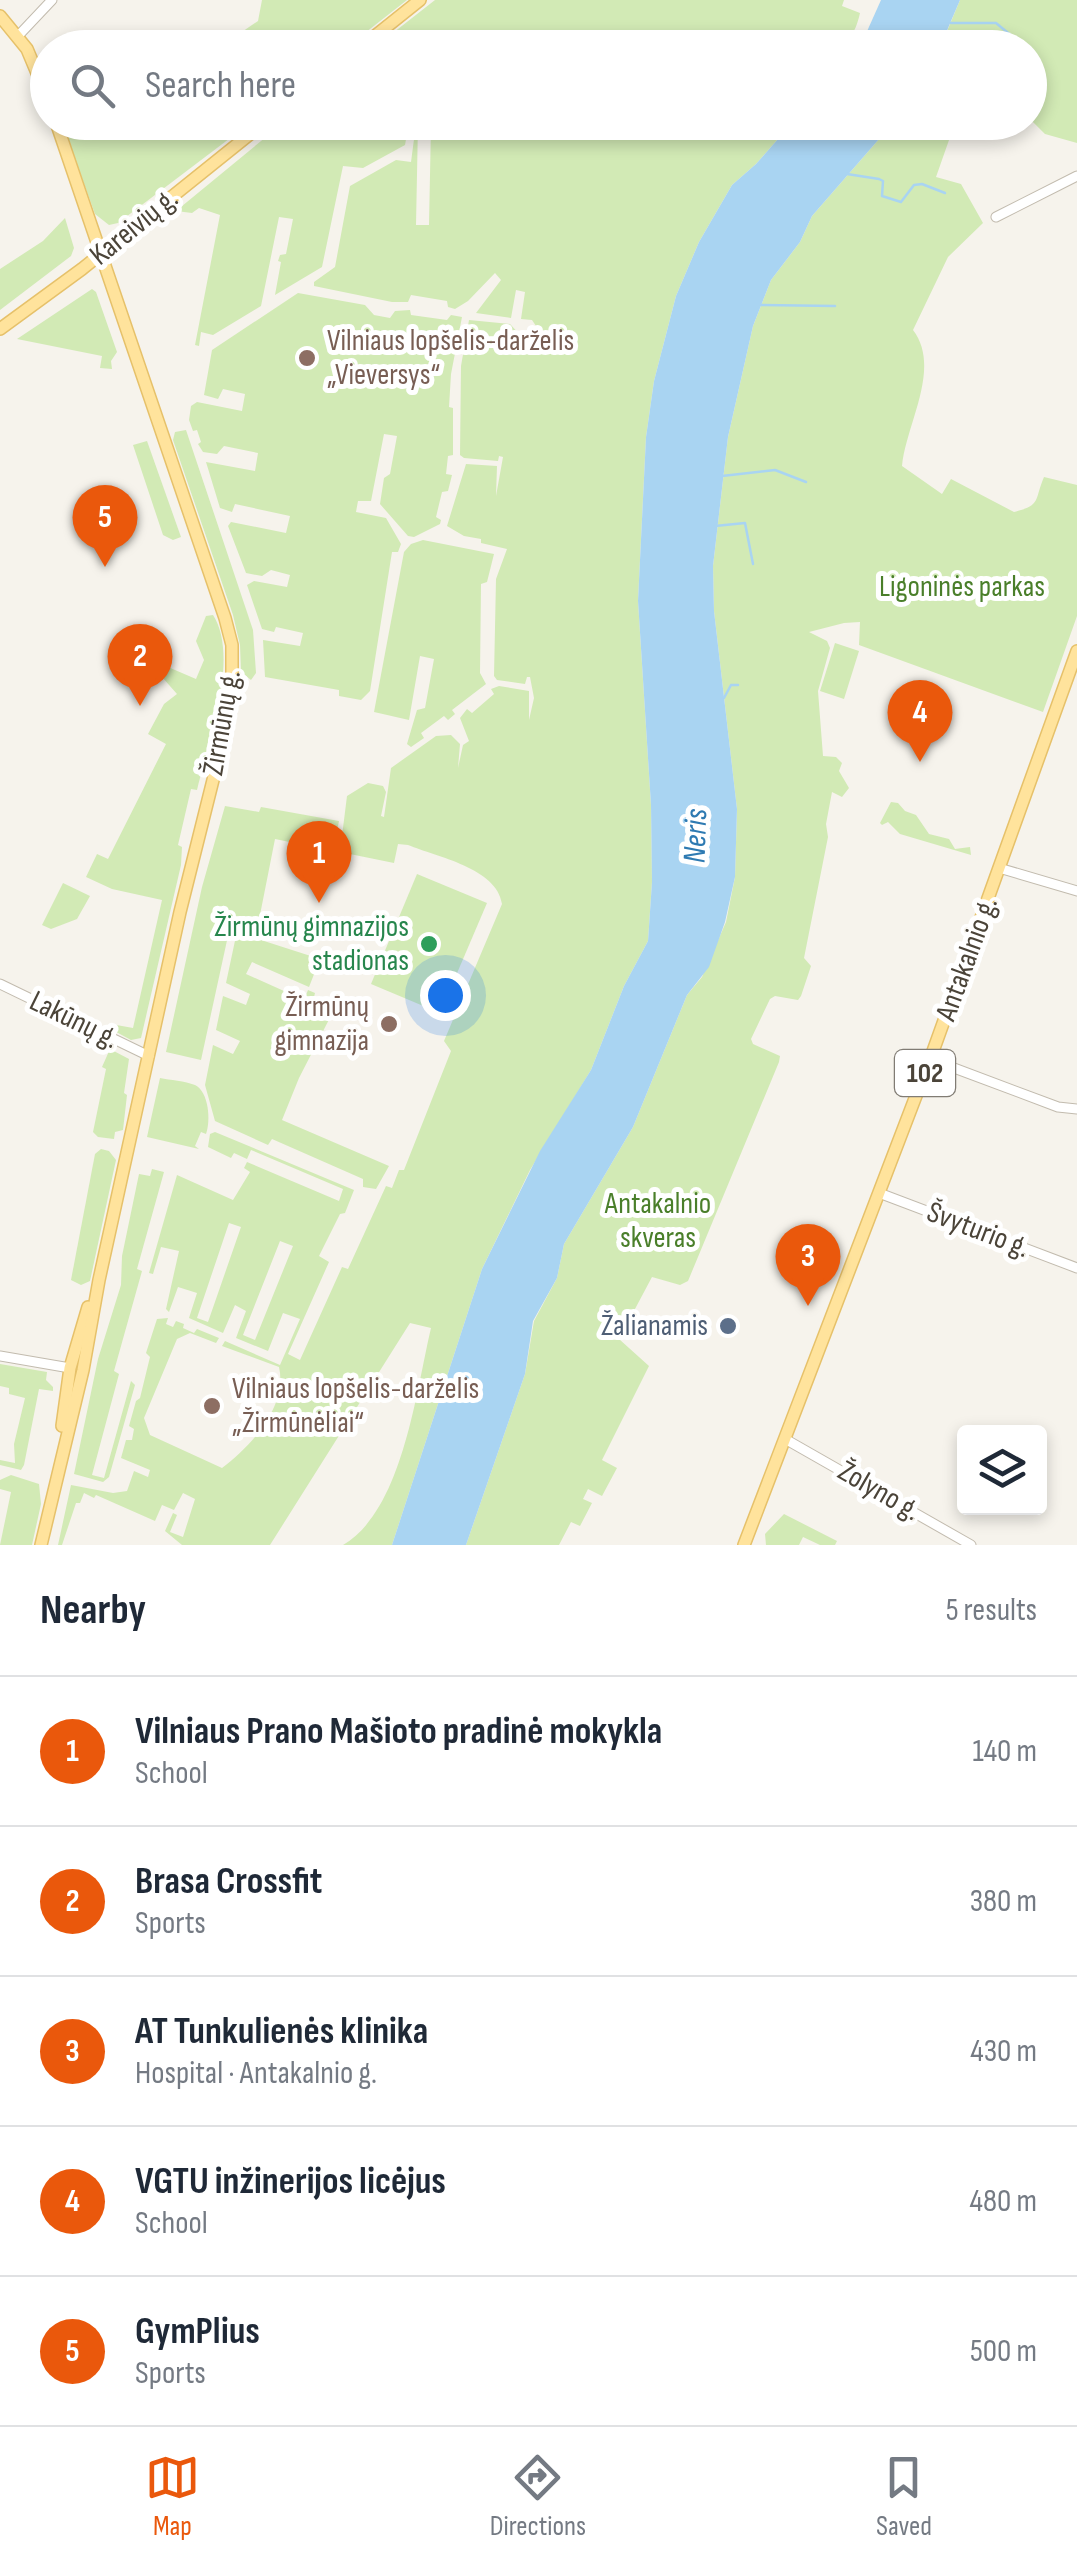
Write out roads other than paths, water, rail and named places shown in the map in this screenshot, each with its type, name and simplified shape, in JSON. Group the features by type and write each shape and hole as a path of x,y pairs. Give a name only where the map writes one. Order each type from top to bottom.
{"main road":[{"path":"382,30 420,0"},
{"path":"0,16 18,36 30,61"},
{"name":"Žirmūnų g.","path":"41,1545 84,1370 99,1280 148,1056 214,776 233,656 225,618 62,140"},
{"name":"Kareivių g.","path":"0,330 242,140"},
{"name":"Antakalnio g.","path":"744,1545 930,1059 1077,651"},
{"name":"Žirmūnų g.","path":"56,1475 70,1368 99,1280"},
{"path":"70,1368 84,1370"}],"street":[{"path":"18,36 52,0"},
{"path":"996,217 1077,176"},
{"path":"1000,868 1077,891"},
{"name":"Lakūnų g.","path":"0,984 148,1056"},
{"path":"930,1059 1058,1107 1077,1109"},
{"name":"Švyturio g.","path":"879,1193 1077,1268"},
{"path":"0,1356 70,1368"},
{"name":"Žolyno g.","path":"785,1439 971,1545"}],"water":[{"path":"881,0 960,0 947,30 868,30"},
{"name":"Neris","path":"777,140 878,140 812,216 800,242 771,280 753,326 728,437 713,566 714,611 737,809 735,877 725,922 709,967 687,995 633,1127 564,1244 557,1278 533,1321 525,1374 466,1545 392,1545 482,1269 540,1151 591,1070 624,986 648,941 651,805 638,601 646,437 654,381 676,296 699,242 732,185"}],"waterway":[{"path":"951,23 996,23 1004,30"},
{"path":"847,174 883,181 882,196 901,202 914,185 945,193"},
{"path":"761,305 835,306"},
{"path":"722,476 775,470 806,482"},
{"path":"715,526 745,523 753,564"},
{"path":"724,698 731,685 738,685"}],"place":[{"name":"Vilniaus lopšelis-darželis „Vieversys“","path":"307,358"},
{"name":"GymPlius","path":"105,567"},
{"name":"Brasa Crossfit","path":"140,706"},
{"name":"VGTU inžinerijos licėjus","path":"920,762"},
{"name":"Vilniaus Prano Mašioto pradinė mokykla","path":"319,903"},
{"name":"Žirmūnų gimnazijos stadionas","path":"429,944"},
{"name":"Žirmūnų gimnazija","path":"389,1024"},
{"name":"AT Tunkulienės klinika","path":"808,1306"},
{"name":"Žalianamis","path":"728,1326"},
{"name":"Vilniaus lopšelis-darželis „Žirmūnėliai“","path":"212,1406"}],"park label":[{"name":"Ligoninės parkas","path":"962,587"},
{"name":"Antakalnio skveras","path":"658,1221"}]}
